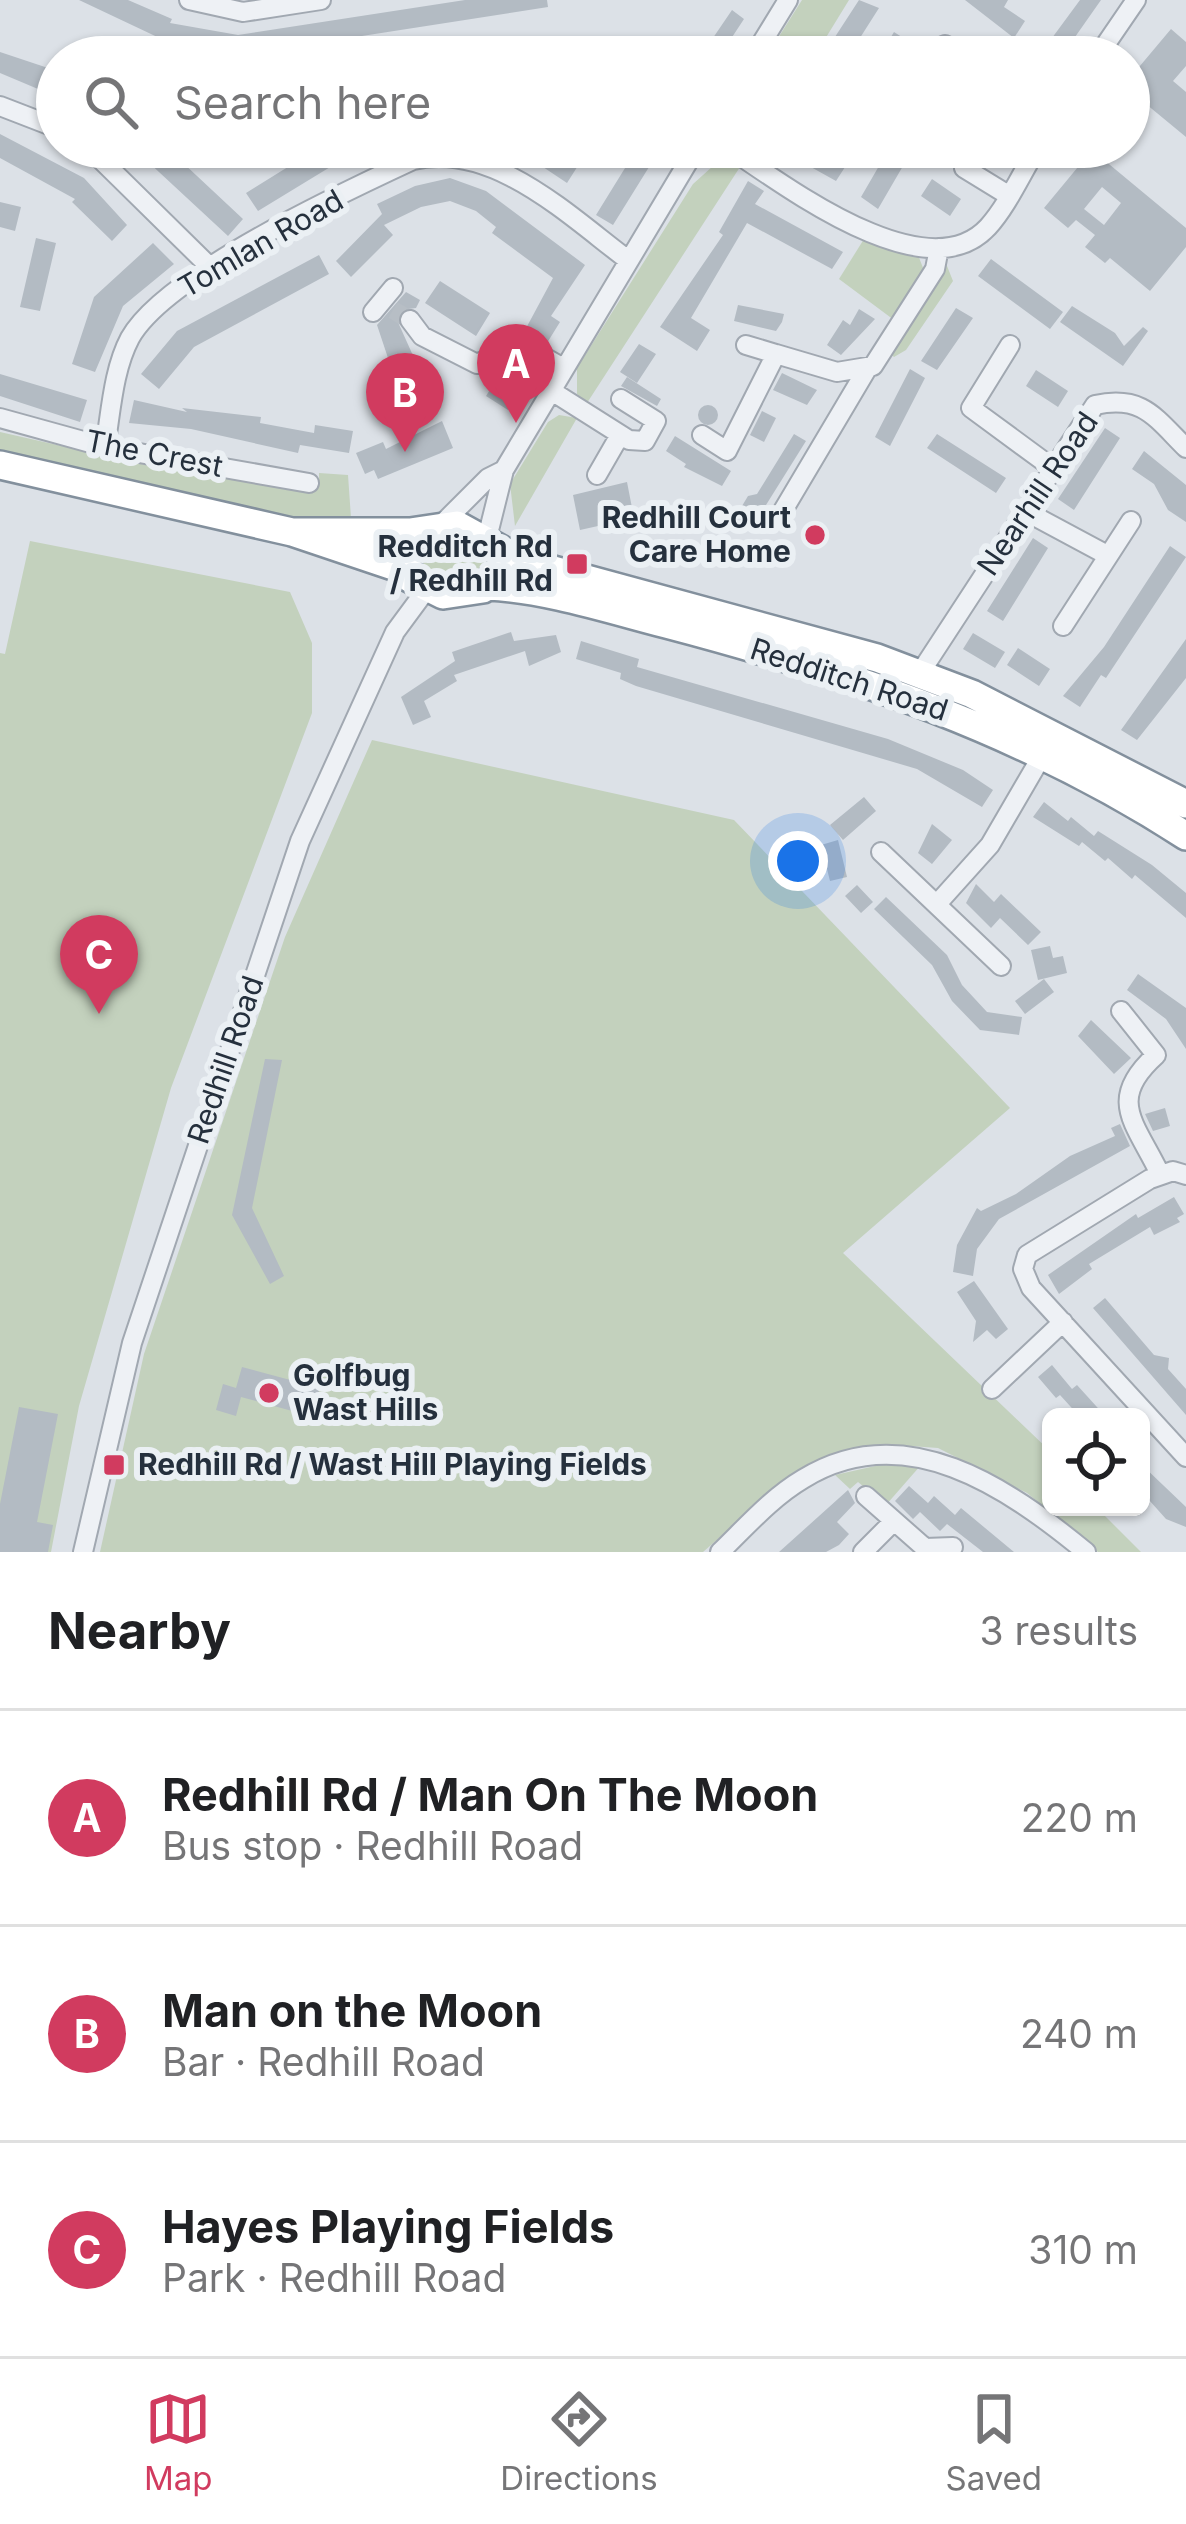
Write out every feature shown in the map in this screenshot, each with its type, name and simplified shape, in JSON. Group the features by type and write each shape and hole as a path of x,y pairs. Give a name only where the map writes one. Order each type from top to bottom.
{"highway":[{"path":"0,465 292,532 405,570 426,590 452,596 488,586 497,565 491,542 466,528 292,532"},
{"path":"405,570 406,546 430,527"},
{"name":"Redditch Road","path":"491,542 524,562 920,673 1079,745 1186,804"},
{"name":"Redditch Road","path":"488,586 544,595 779,653 961,717 1043,754 1186,836"}],"street":[{"path":"189,0 244,12 321,0"},
{"path":"766,36 788,0"},
{"path":"1111,36 1136,0"},
{"path":"0,106 36,120"},
{"path":"109,168 210,267"},
{"name":"Tomlan Road","path":"105,447 130,339 155,308 210,267 394,168"},
{"name":"Tomlan Road","path":"480,168 525,185 628,260"},
{"path":"491,542 504,470 684,168"},
{"path":"761,168 838,218 902,243 939,248 976,237 1025,168"},
{"path":"964,168 1008,195"},
{"path":"778,519 867,368 880,358 935,269 939,248"},
{"path":"406,321 478,364 510,346 530,348 563,368"},
{"path":"1010,345 971,408 1051,466"},
{"path":"746,346 837,372 867,368"},
{"path":"702,435 727,451 776,354"},
{"path":"550,390 624,437 645,441 656,421 621,399"},
{"name":"Nearhill Road","path":"920,673 1095,405 1124,399 1186,448"},
{"name":"The Crest","path":"0,418 105,447 309,483"},
{"path":"597,475 624,437"},
{"path":"430,527 504,470"},
{"path":"1025,511 1107,555"},
{"path":"1063,626 1131,520"},
{"name":"Redhill Road","path":"83,1552 132,1343 300,842 395,632 426,590"},
{"path":"937,904 990,845 1043,754"},
{"path":"881,852 1001,966"},
{"path":"1121,1011 1156,1055 1130,1079 1125,1103 1160,1174"},
{"path":"1186,1175 1160,1174 1028,1255 1023,1269 1031,1288 1186,1457"},
{"path":"992,1389 1063,1322"},
{"path":"726,1550 804,1478 827,1467 902,1456 939,1460 974,1474 1086,1552"},
{"path":"866,1496 925,1548 953,1547"},
{"path":"863,1552 894,1520"}],"green space":[{"path":"802,0 849,0 827,36 779,36"},
{"path":"711,168 739,168 587,403 577,394 577,368 693,184"},
{"path":"864,239 918,255 925,273 894,320 839,279"},
{"path":"945,261 953,281 906,350 894,357 891,354"},
{"path":"559,415 577,418 515,526 510,484 548,422"},
{"path":"0,432 150,466 303,491 319,487 319,473 348,475 351,518 319,525 0,457"},
{"path":"440,538 480,550 488,561 476,581 450,586 422,570 421,552"},
{"path":"30,541 290,592 312,643 312,713 171,1088 79,1406 51,1552 0,1552 0,653 5,654"},
{"name":"Golfbug Wast Hills","path":"372,740 734,820 1010,1108 843,1253 1042,1443 1042,1505 1027,1493 938,1448 897,1445 824,1459 795,1472 703,1552 100,1552 144,1354 285,937"},
{"path":"884,1464 921,1465 886,1505 858,1482 850,1489 835,1475"},
{"name":"Golfbug Wast Hills","path":"1055,1516 1105,1516 1141,1552 1098,1552"}],"building":[{"path":"79,0 128,0 172,19 170,23 238,35 465,0 547,0 548,7 361,36 155,36"},
{"path":"859,0 879,8 861,36 836,36"},
{"path":"965,0 1008,0 1004,7 1025,21 1011,36"},
{"path":"1080,0 1101,0 1076,36 1053,36"},
{"path":"732,10 744,19 733,36 714,36"},
{"path":"1171,29 1186,42 1186,66 1173,81 1186,92 1186,137 1150,107 1150,54"},
{"path":"0,52 36,64 36,88 0,73"},
{"path":"0,134 36,153 36,168 65,168 84,178 127,225 112,241 72,202 75,199 0,158"},
{"path":"155,168 188,168 243,219 228,236"},
{"path":"286,168 329,168 258,211 246,193"},
{"path":"544,168 577,168 567,183"},
{"path":"625,168 648,168 613,225 596,215"},
{"path":"813,168 844,168 836,181"},
{"path":"878,168 902,168 878,209 861,197"},
{"path":"1077,168 1114,168 1186,228 1186,247 1150,291 1110,258 1105,263 1085,247 1095,235 1076,220 1068,228 1044,208","holes":["1102,187 1121,203 1104,225 1084,209"]},
{"path":"450,178 486,191 585,265 551,316 560,322 547,343 524,332 553,278 492,233 496,227 476,211 450,201 421,207 384,225 393,235 351,277 336,261 382,214 377,204 415,186"},
{"path":"932,179 961,199 950,216 921,196"},
{"path":"748,181 764,191 755,204 843,252 832,269 747,223 691,318 710,330 697,351 660,327 723,235 719,232"},
{"path":"0,202 21,207 15,231 0,227"},
{"path":"36,238 56,243 40,311 20,307"},
{"path":"153,243 174,264 123,306 95,372 72,364 94,297"},
{"path":"319,255 329,274 194,347 159,389 141,374 177,331"},
{"path":"991,259 1063,312 1050,329 978,276"},
{"path":"440,281 490,313 476,336 425,303"},
{"path":"406,292 420,300 416,308 401,310 397,320 415,360 392,370 377,325"},
{"path":"738,305 784,314 782,322 776,331 734,321"},
{"path":"1072,306 1115,333 1124,346 1143,327 1148,331 1123,366 1060,322"},
{"path":"956,308 973,318 937,370 921,361"},
{"path":"859,309 875,319 841,355 827,345 843,320 850,325"},
{"path":"639,344 656,354 637,383 620,372"},
{"path":"520,362 535,367 508,410 486,396 505,366"},
{"path":"910,369 925,378 890,446 875,437"},
{"path":"1036,370 1068,391 1058,407 1026,386"},
{"path":"782,373 817,390 807,405 773,390"},
{"path":"0,374 87,400 80,422 0,396"},
{"path":"627,377 661,399 657,406 621,386"},
{"path":"134,400 187,412 182,408 261,417 260,423 314,433 315,425 353,431 349,453 300,445 298,453 191,429 129,423"},
{"path":"708,405 718,415 708,425 698,415"},
{"path":"762,411 776,418 764,442 750,435"},
{"path":"442,421 453,448 378,479 374,470 365,474 356,453 383,442 386,449"},
{"path":"1105,428 1120,438 1074,510 1058,499"},
{"path":"794,434 806,441 756,521 739,511 748,496 757,494"},
{"path":"937,434 1006,478 996,493 927,448"},
{"path":"675,436 731,471 722,486 684,467 666,451"},
{"path":"1144,451 1186,485 1186,522 1168,510 1154,484 1132,469"},
{"path":"627,482 634,518 580,530 573,495"},
{"path":"1033,538 1048,548 1003,621 987,611"},
{"path":"1170,546 1186,557 1106,678 1101,675 1080,707 1063,696 1104,647"},
{"path":"511,632 514,641 556,635 561,652 529,666 525,651 454,675 457,681 424,701 431,717 413,725 401,697 455,661 452,652"},
{"path":"973,633 1005,652 995,668 963,649"},
{"path":"1186,639 1186,678 1137,740 1121,730"},
{"path":"581,641 639,659 637,667 888,739 963,770 993,790 982,807 917,769 636,686 620,679 621,673 576,659"},
{"path":"1018,648 1050,669 1039,686 1007,665"},
{"path":"864,797 876,811 843,840 830,825"},
{"path":"1044,802 1068,821 1071,817 1094,836 1098,831 1152,865 1186,893 1186,918 1135,875 1132,879 1108,858 1105,861 1082,842 1079,846 1033,817"},
{"path":"932,824 952,840 932,864 918,853"},
{"path":"838,840 847,877 830,881 821,845"},
{"path":"976,884 994,902 1001,894 1041,932 1028,945 1000,918 991,928 966,903"},
{"path":"857,885 873,902 861,913 845,896"},
{"path":"886,897 947,955 962,985 987,1012 1022,1017 1019,1035 980,1030 952,1001 932,965 874,909"},
{"path":"1050,946 1053,958 1063,956 1067,973 1038,980 1031,950"},
{"path":"1138,974 1186,1008 1186,1049 1166,1019 1127,990"},
{"path":"1044,979 1054,992 1025,1014 1015,1001"},
{"path":"1091,1020 1131,1058 1114,1074 1078,1036"},
{"path":"265,1059 282,1060 252,1208 284,1276 270,1284 232,1215"},
{"path":"1165,1108 1170,1126 1153,1131 1145,1114"},
{"path":"1120,1124 1130,1146 999,1219 977,1249 973,1276 953,1272 957,1245 977,1208 981,1211 1016,1194 1070,1156 1115,1136 1111,1128"},
{"path":"1174,1197 1184,1214 1177,1218 1180,1222 1154,1235 1150,1227 1089,1264 1092,1269 1059,1294 1048,1275 1136,1214 1138,1218"},
{"path":"974,1281 1008,1329 996,1339 987,1330 973,1342 976,1321 957,1292"},
{"path":"1105,1298 1154,1355 1169,1358 1168,1369 1186,1389 1186,1415 1093,1308"},
{"path":"1052,1365 1072,1389 1077,1385 1098,1408 1072,1408 1038,1377"},
{"name":"Golfbug Wast Hills","path":"242,1367 320,1388 314,1408 305,1405 303,1414 241,1397 236,1416 216,1410 223,1384 236,1388"},
{"path":"19,1407 58,1414 37,1522 53,1525 48,1552 0,1552 0,1504"},
{"path":"1150,1473 1186,1507 1186,1527 1166,1519 1150,1501"},
{"path":"909,1486 928,1503 934,1496 955,1515 961,1508 1014,1552 983,1552 947,1524 940,1531 920,1512 913,1519 895,1501"},
{"path":"848,1490 855,1503 837,1522 849,1534 839,1545 826,1552 779,1552"}],"tunnel":[{"path":"393,310 410,320"}],"place":[{"name":"Redhill Rd / Man On The Moon","path":"516,423"},
{"name":"Man on the Moon","path":"405,452"},
{"name":"Redhill Court Care Home","path":"815,535"},
{"name":"Redditch Rd / Redhill Rd","path":"577,564"},
{"name":"Hayes Playing Fields","path":"99,1014"},
{"name":"Golfbug Wast Hills","path":"269,1393"},
{"name":"Redhill Rd / Wast Hill Playing Fields","path":"114,1465"}]}
